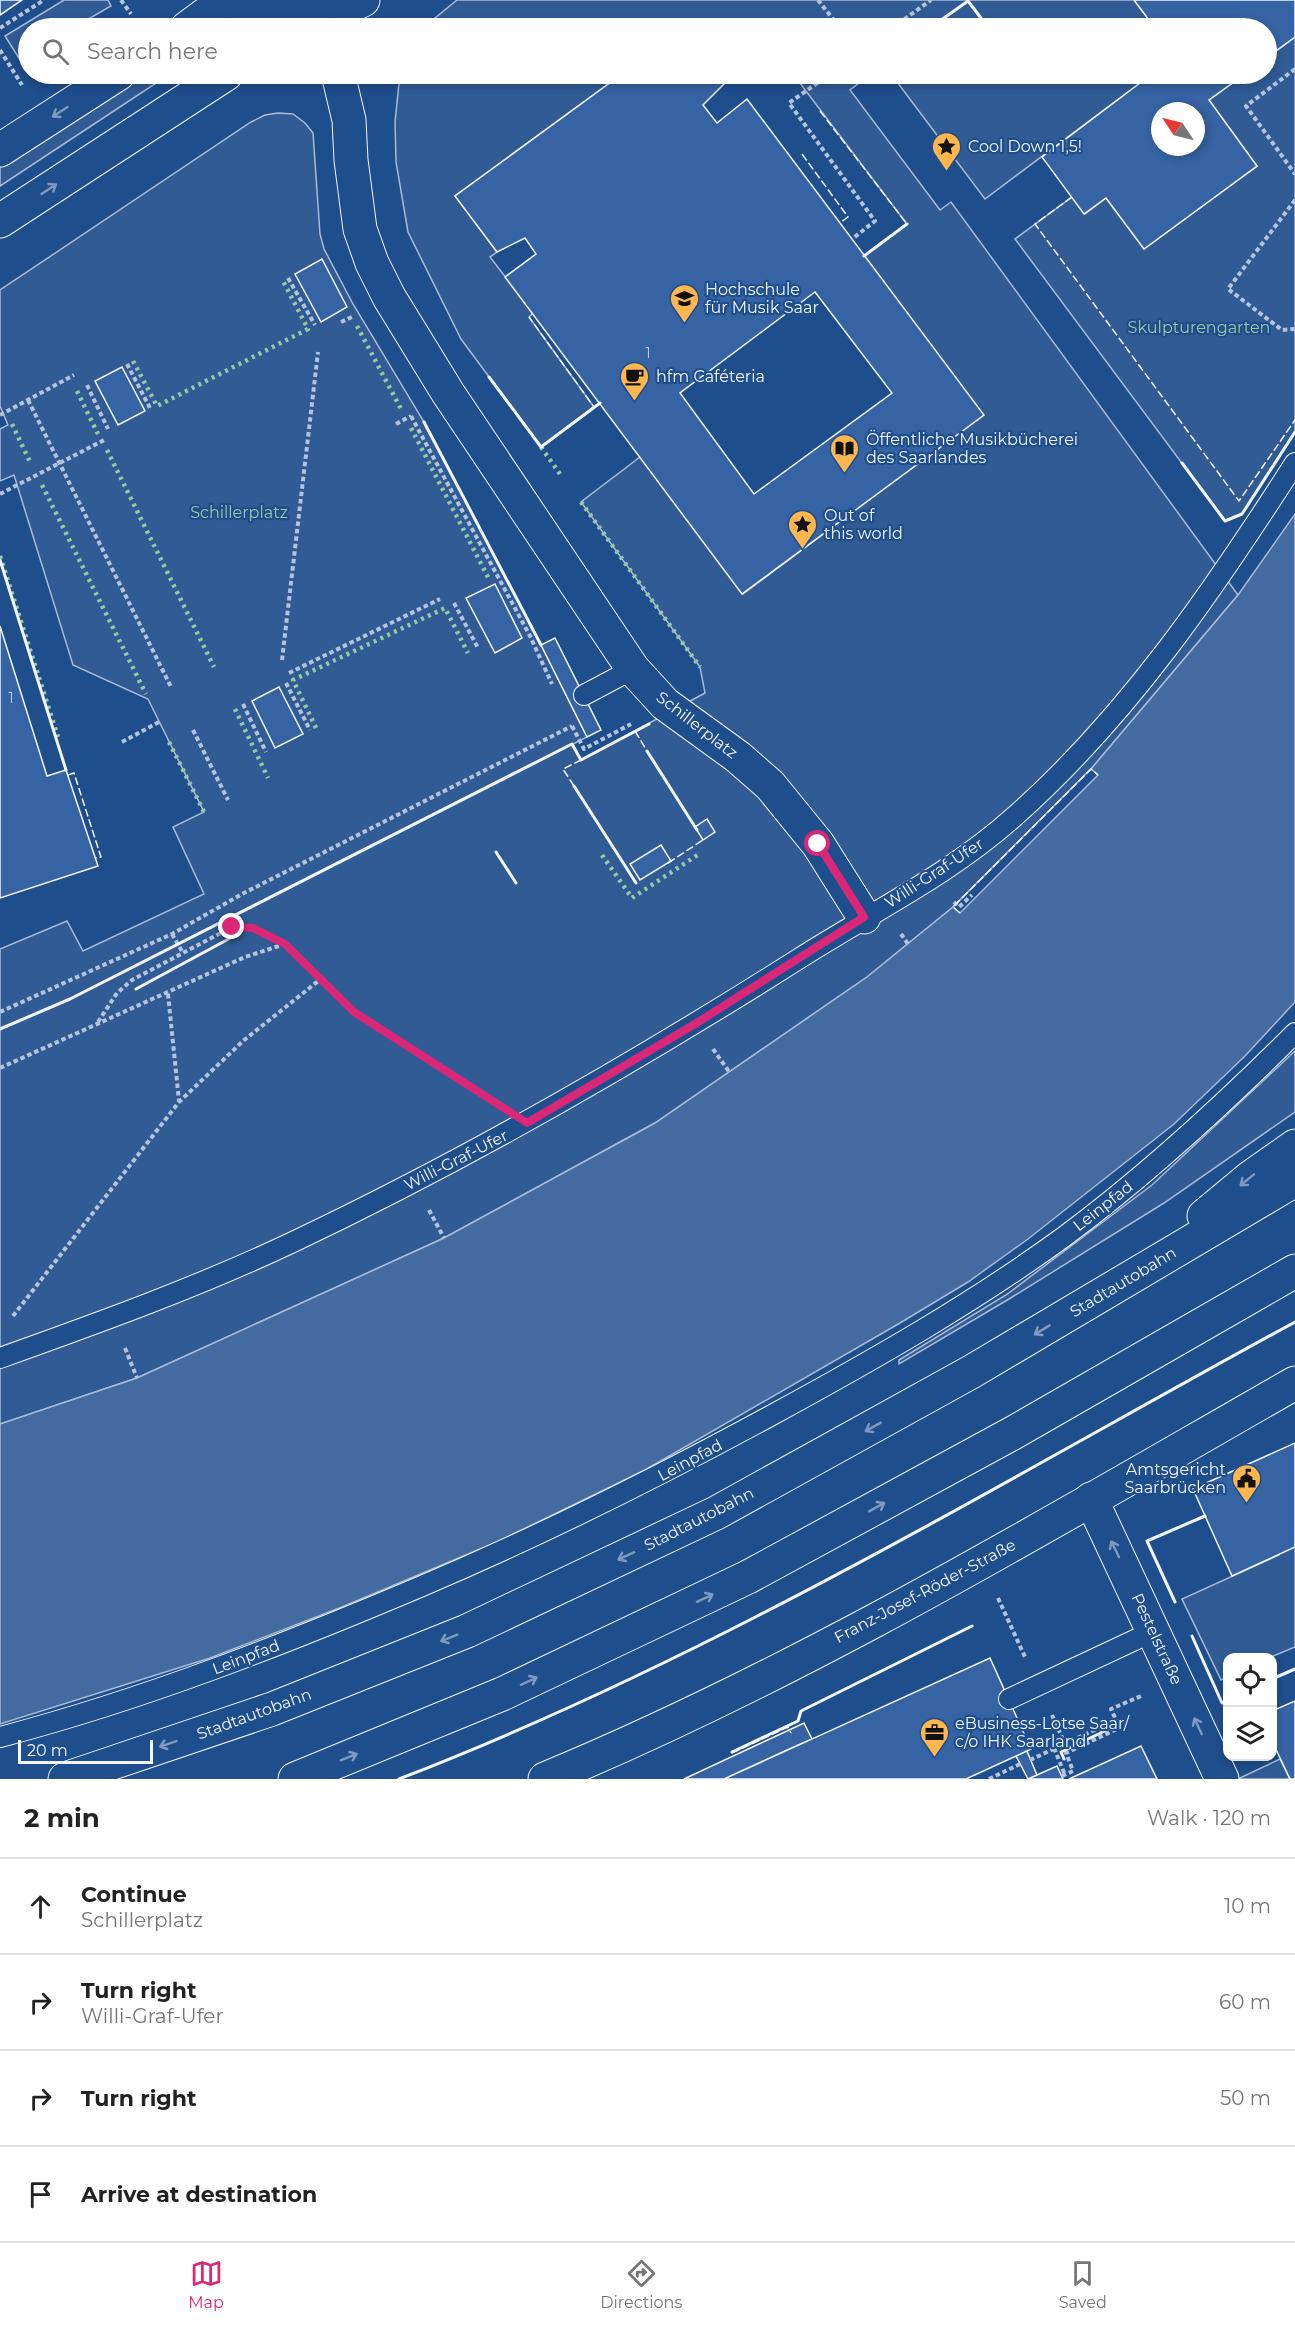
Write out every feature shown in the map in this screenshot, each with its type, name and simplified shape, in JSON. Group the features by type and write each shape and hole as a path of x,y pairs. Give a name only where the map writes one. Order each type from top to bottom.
{"main road":[{"path":"201,18 222,3 260,5 313,14 346,8 363,0"},
{"path":"0,150 102,84"},
{"path":"0,221 211,84"},
{"name":"Schillerplatz","path":"340,84 349,120 351,160 360,229 372,262 389,297 448,393 633,669 665,704 738,757 770,785 818,844 864,917"},
{"path":"1129,1279 1251,1177 1295,1146"},
{"name":"Stadtautobahn","path":"65,1779 272,1709 468,1631 716,1513 971,1372 1295,1180"},
{"path":"295,1779 502,1694 748,1577 1013,1433 1291,1274"},
{"name":"Franz-Josef-Röder-Straße","path":"552,1778 759,1680 980,1563 1295,1383"},
{"name":"Pestelstraße","path":"1091,1499 1222,1779"}],"lane":[{"name":"Willi-Graf-Ufer","path":"0,1359 132,1310 291,1243 527,1123 695,1024 864,917 932,879 971,853 1059,775 1185,627 1233,560 1295,463"},
{"path":"584,695 633,669"},
{"name":"Leinpfad","path":"0,1737 212,1670 345,1619 492,1557 649,1482 843,1377 894,1349 979,1296 1067,1234 1142,1176 1222,1104 1295,1033"},
{"path":"1009,1699 1154,1631"}],"path":[{"path":"0,28 44,0"},
{"path":"121,0 131,14"},
{"path":"819,0 832,18"},
{"path":"906,18 931,0"},
{"path":"0,50 18,79"},
{"path":"1277,83 1295,69"},
{"path":"816,84 789,103 875,221 852,239"},
{"path":"1275,84 1246,106 1295,174"},
{"path":"1295,200 1228,289 1282,330 1295,329"},
{"path":"288,278 315,325"},
{"path":"341,322 356,315"},
{"path":"282,660 318,352"},
{"path":"127,364 150,408"},
{"path":"0,415 74,375"},
{"path":"87,385 108,429"},
{"path":"28,400 171,687"},
{"path":"396,424 418,412"},
{"path":"411,416 530,636"},
{"path":"0,494 106,440"},
{"path":"289,673 440,599"},
{"path":"454,603 478,648"},
{"path":"286,683 310,730"},
{"path":"243,704 267,752"},
{"path":"122,742 159,722"},
{"path":"584,749 633,723"},
{"path":"0,1012 172,934 242,894 572,726"},
{"path":"193,730 228,800"},
{"path":"97,1024 117,993 132,980 232,927 253,928 285,944 354,1012 527,1123"},
{"path":"172,934 183,953"},
{"path":"0,1068 168,994 245,957 285,944"},
{"path":"7,1325 179,1102 243,1041 322,978"},
{"path":"168,994 179,1102"},
{"path":"719,1057 730,1073"},
{"path":"433,1217 444,1238"},
{"path":"129,1359 137,1378"},
{"path":"1054,1748 1064,1776 1073,1771 1066,1753 1119,1728 1111,1709 1177,1679"},
{"path":"1030,1760 1116,1720"},
{"path":"989,1779 1020,1764"}],"shaded area":[{"path":"64,0 108,0 111,6 90,18 34,18"},
{"path":"457,0 1134,0 1148,18 435,18"},
{"path":"18,28 18,57 5,36"},
{"name":"Skulpturengarten","path":"1295,37 1295,432 1242,514 1225,521 1015,239 1072,197 1085,214 1106,198 1144,249 1257,166 1209,100 1231,84 1277,84 1277,50"},
{"path":"127,84 155,84 0,186 0,166"},
{"path":"399,84 608,84 455,196 497,252 490,257 533,313 529,317 594,407 541,447 461,339 408,232 396,162 395,122"},
{"path":"801,84 858,84 850,90 940,210 951,202 1238,595 1091,769 953,907 867,977 655,1123 444,1238 137,1378 0,1424 0,949 67,921 83,951 204,894 173,827 204,812 148,699 73,665 14,475 0,481 0,429 8,425 0,406 0,290 251,122 265,115 278,113 293,114 305,123 313,133 320,234 324,249 353,304 424,422 541,645 587,737 573,744 581,760 705,693 700,667 581,502 640,457 743,594 935,450 864,256 907,224"},
{"path":"899,84 1139,84 985,199"},
{"path":"1295,514 1295,1002 1245,1056 1174,1124 1028,1239 968,1282 645,1470 499,1541 342,1607 210,1658 0,1724 0,1424 137,1378 444,1238 655,1123 867,977 953,907 1091,769 1238,595"},
{"path":"1295,1051 1295,1112 1164,1203 899,1364 899,1360 1006,1295 1152,1185"},
{"path":"1295,1479 1295,1647 1277,1654 1223,1653 1223,1679 1221,1680 1182,1599 1279,1555"},
{"path":"1280,1759 1290,1779 1238,1779 1277,1761"}],"pier":[{"path":"1091,769 1098,775 960,913 953,907"}],"building":[{"path":"0,0 22,0 0,15"},
{"path":"1134,0 1295,0 1295,37 1277,50 1277,18 1148,18"},
{"name":"Hochschule für Musik Saar","path":"608,84 724,84 703,105 717,123 747,99 984,415 742,594 505,277 536,254 525,238 497,252 455,196","holes":["815,292 892,393 754,494 680,393"]},
{"path":"1139,84 1231,84 1209,100 1257,166 1144,249 1106,198 1084,214 1042,157"},
{"path":"322,259 347,307 321,322 295,274"},
{"path":"122,367 145,411 118,425 95,381"},
{"path":"495,584 522,638 495,653 466,598"},
{"path":"0,626 47,776 66,770 98,866 0,898"},
{"path":"555,638 601,730 587,737 541,645"},
{"path":"279,687 303,734 275,748 252,701"},
{"path":"707,819 715,832 703,840 695,827"},
{"path":"661,845 671,861 640,880 630,864"},
{"name":"Amtsgericht Saarbrücken","path":"1295,1443 1295,1547 1232,1576 1193,1489"},
{"path":"990,1658 1031,1749 966,1779 724,1779"},
{"path":"1295,1701 1295,1779 1290,1779 1277,1752 1277,1709"},
{"path":"804,1723 812,1739 724,1779 684,1779"},
{"path":"1141,1746 1157,1779 1069,1779"},
{"path":"1027,1751 1037,1775 1028,1779 1016,1756"},
{"path":"1057,1766 1063,1779 1028,1779 1037,1775"}],"hedge":[{"path":"133,361 157,406 308,329 283,281"},
{"path":"357,326 401,409"},
{"path":"77,391 98,434"},
{"path":"12,424 31,464"},
{"path":"411,428 490,581"},
{"path":"541,447 562,477"},
{"path":"107,450 214,667"},
{"path":"42,485 146,694"},
{"path":"581,502 700,667"},
{"path":"0,556 58,737"},
{"path":"316,728 293,680 445,608 468,653"},
{"path":"235,709 268,778"},
{"path":"169,742 204,812"},
{"path":"602,855 632,898 699,854"}],"fence":[{"path":"820,111 907,224"},
{"path":"802,154 848,217 840,223"},
{"path":"1072,197 1035,224 1239,501 1295,420"},
{"path":"506,399 541,447 594,407 529,317"},
{"path":"635,731 647,751"},
{"path":"574,786 563,769 581,760"},
{"path":"960,913 953,907 1091,769 1098,775"},
{"path":"68,775 74,773 101,857 95,858"},
{"path":"668,863 703,840"},
{"path":"399,1779 516,1731 630,1679 743,1623 965,1505 1295,1322"},
{"path":"732,1753 788,1727 791,1733"}],"wall":[{"path":"944,18 968,1 981,18"},
{"path":"864,256 907,224"},
{"path":"489,377 541,447 600,403"},
{"path":"424,422 541,645"},
{"path":"1182,463 1225,521 1242,514 1295,432"},
{"path":"0,560 66,770"},
{"path":"0,1029 70,999 572,744 581,760 649,724"},
{"path":"647,751 697,830"},
{"path":"574,786 636,883"},
{"path":"496,852 516,883"},
{"path":"136,989 236,935"},
{"path":"399,1779 516,1731 630,1679 743,1623 965,1505 1295,1322"},
{"path":"1175,1602 1147,1541 1205,1516"},
{"path":"732,1752 798,1721 801,1711 972,1626"},
{"path":"1192,1636 1223,1702"},
{"path":"1277,1677 1295,1669"},
{"path":"1064,1759 1061,1752 1111,1728"}],"place":[{"name":"Cool Down 1,5!","path":"947,172"},
{"name":"Hochschule für Musik Saar","path":"684,324"},
{"name":"hfm Caféteria","path":"635,402"},
{"name":"Öffentliche Musikbücherei des Saarlandes","path":"845,474"},
{"name":"Out of this world","path":"803,550"},
{"name":"Amtsgericht Saarbrücken","path":"1247,1504"},
{"name":"eBusiness-Lotse Saar/ c/o IHK Saarland","path":"934,1758"}],"route":[{"path":"232,927 253,928 285,944 354,1012 527,1123 624,1068 864,917 818,844"}]}
